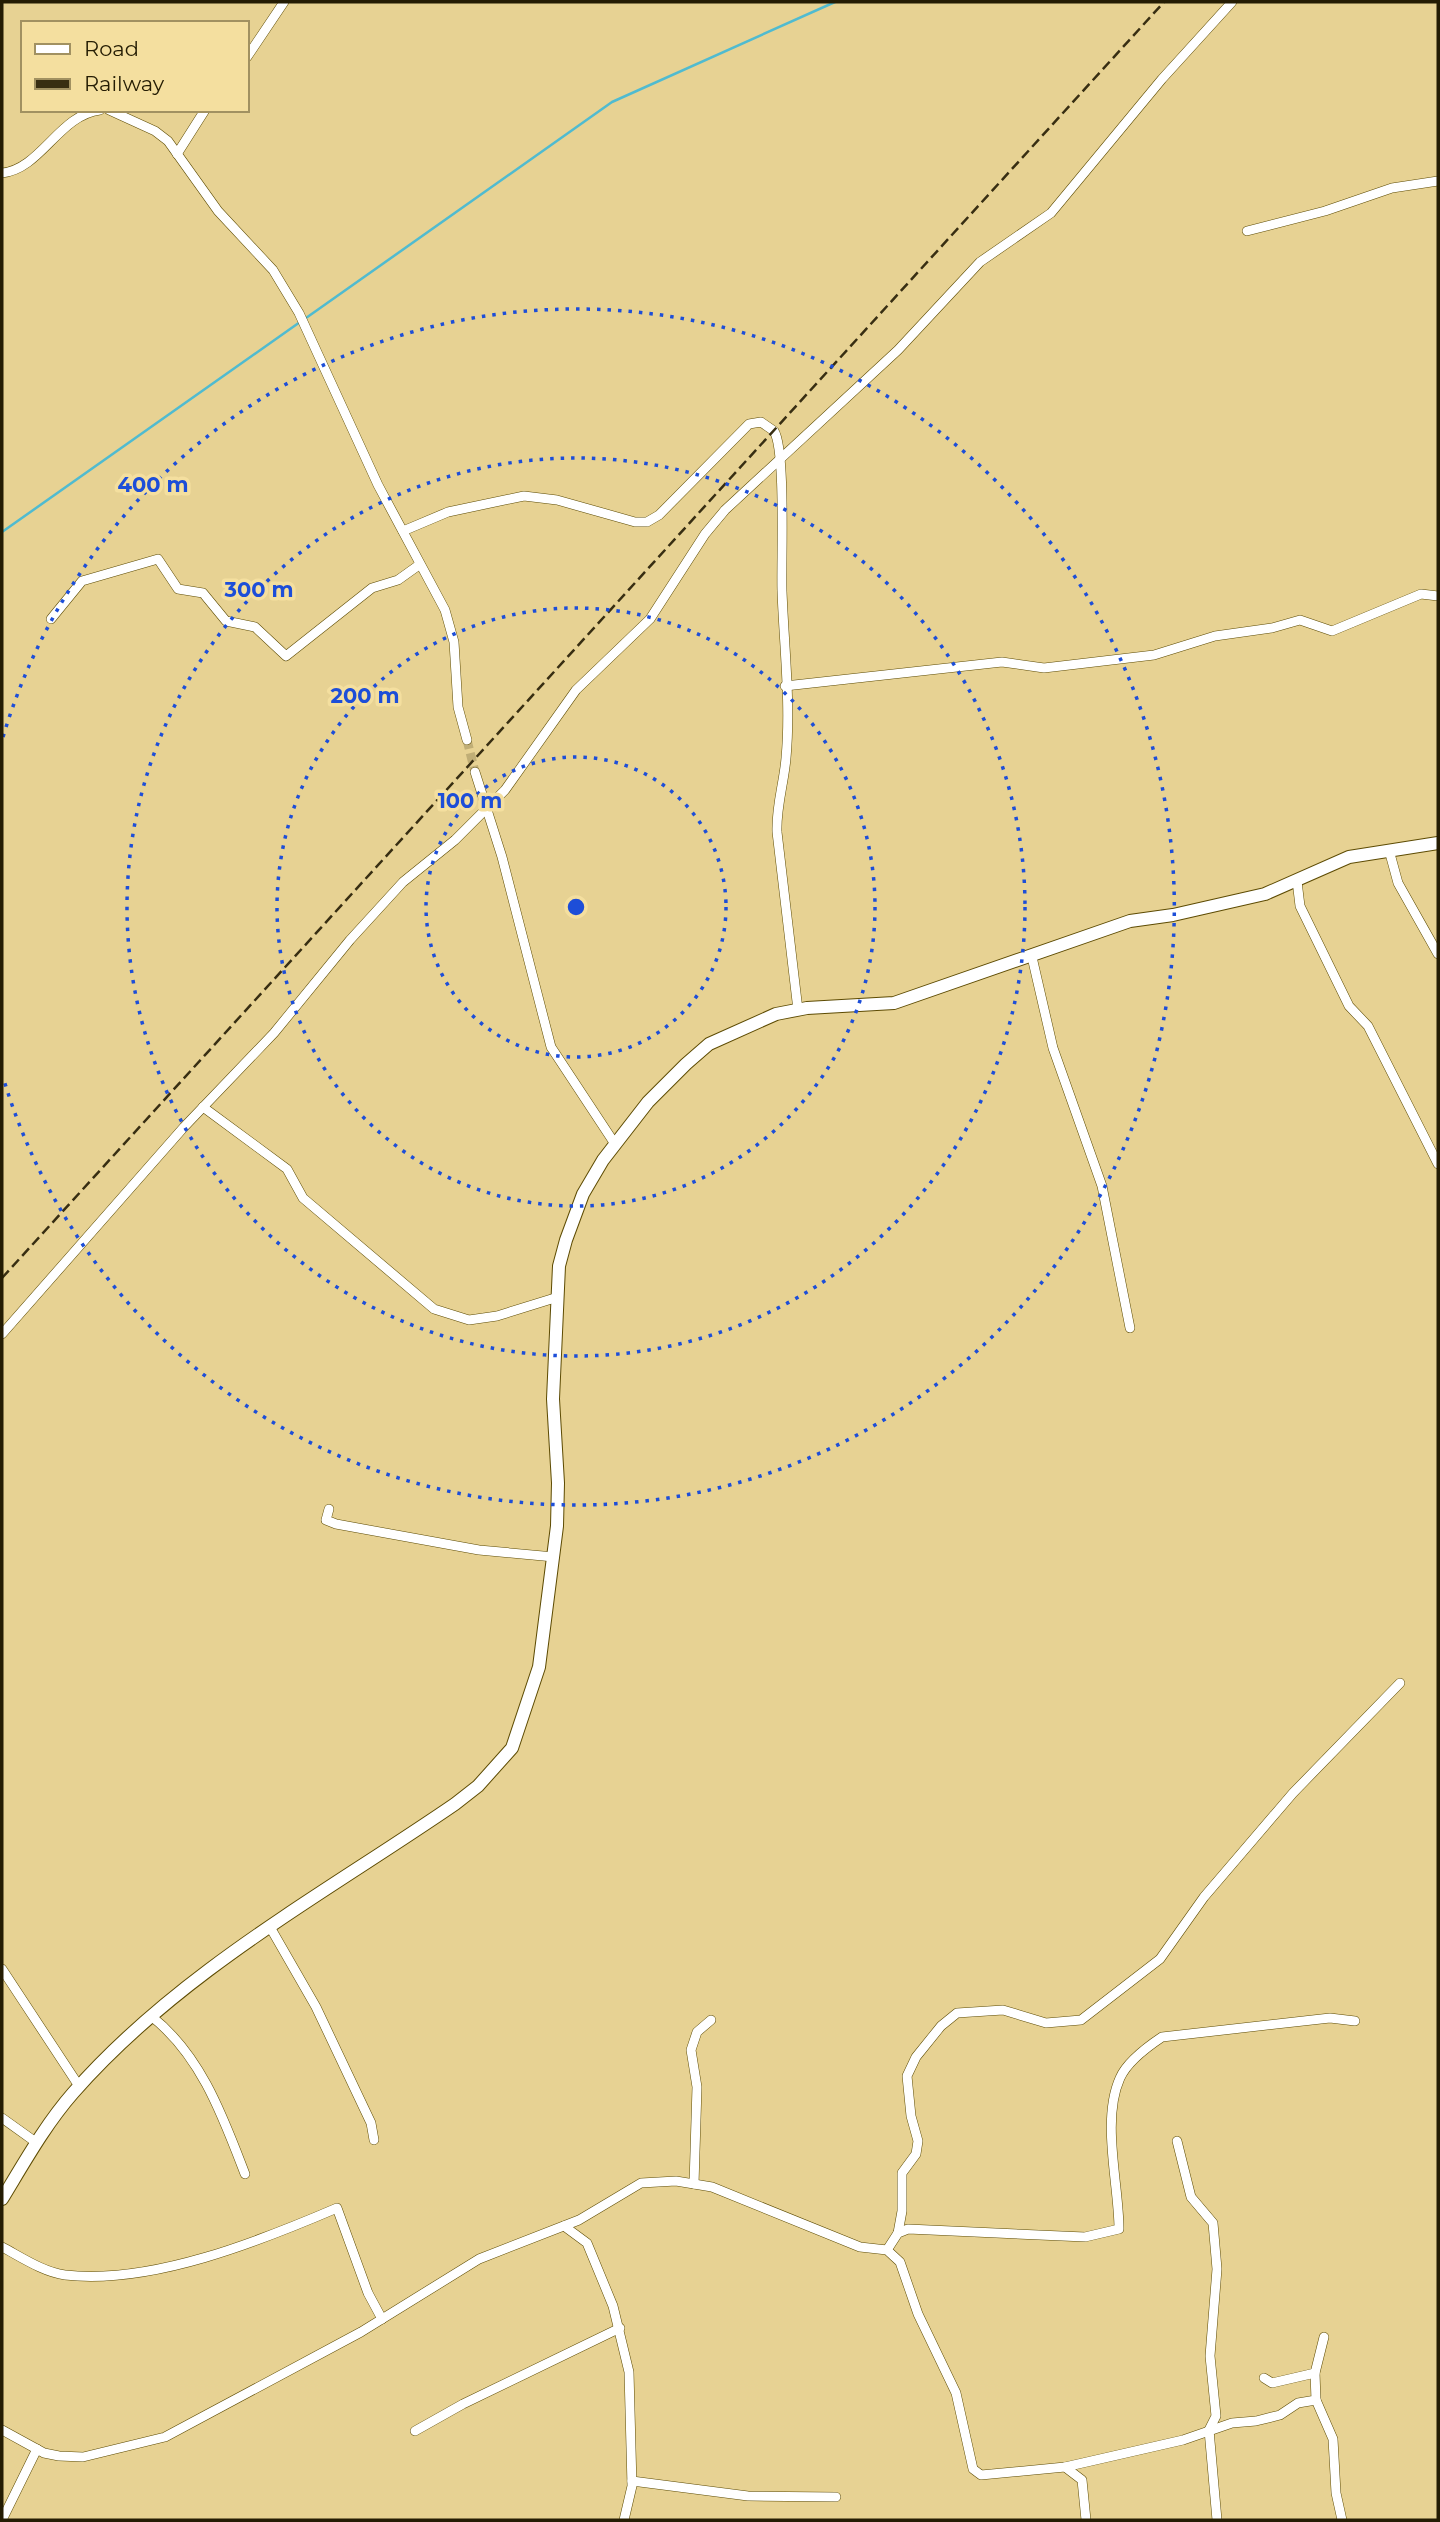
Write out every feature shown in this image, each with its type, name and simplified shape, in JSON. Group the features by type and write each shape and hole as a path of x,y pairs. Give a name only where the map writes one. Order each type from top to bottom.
{"street":[{"path":"248,56 284,2"},
{"path":"2,1334 203,1107 274,1033 350,940 404,882 487,810 505,790 576,691 650,619 705,534 780,457 898,350 980,262 1051,213 1162,79 1232,2"},
{"path":"2,173 22,166 85,113 90,112"},
{"path":"118,112 155,131 168,141 218,211 282,284 418,565 445,610 454,642 458,707 467,740"},
{"path":"177,155 204,112"},
{"path":"1247,231 1325,211 1392,188 1438,181"},
{"path":"403,531 448,512 524,496 556,500 635,522 647,522 659,514 745,428 757,421 776,435 780,457 786,760 776,810 776,832 797,1010"},
{"path":"51,619 82,582 158,559 178,589 203,593 226,621 255,627 286,656 372,588 398,580 418,565"},
{"path":"785,686 1002,662 1044,668 1154,655 1215,636 1272,628 1300,620 1332,631 1421,594 1438,596"},
{"path":"475,772 551,1047 615,1144"},
{"path":"2,2199 37,2143 79,2086 151,2016 270,1927 455,1804 500,1764 512,1748 522,1727 539,1667 554,1557 558,1483 553,1399 559,1266 583,1194 615,1144 648,1102 709,1044 745,1026 797,1010 894,1003 1130,921 1265,894 1349,856 1438,843"},
{"path":"1389,850 1398,883 1438,954"},
{"path":"1297,881 1300,906 1349,1006 1368,1026 1438,1164"},
{"path":"1032,957 1053,1048 1102,1186 1130,1328"},
{"path":"203,1107 287,1169 303,1198 434,1309 469,1320 497,1316 558,1297"},
{"path":"329,1509 326,1520 336,1524 479,1550 554,1557"},
{"path":"887,2250 898,2233 902,2211 902,2173 916,2154 918,2141 911,2116 907,2076 916,2057 942,2026 957,2013 1003,2010 1046,2023 1081,2020 1160,1959 1205,1897 1293,1793 1400,1683"},
{"path":"270,1927 316,2007 371,2123 374,2140"},
{"path":"2,1969 79,2086"},
{"path":"151,2016 185,2050 212,2093 245,2174"},
{"path":"898,2233 926,2228 1085,2237 1119,2229 1115,2188 1114,2098 1120,2077 1144,2049 1161,2037 1330,2018 1355,2021"},
{"path":"694,2184 697,2087 691,2050 697,2032 711,2020"},
{"path":"2,2118 37,2143"},
{"path":"1177,2141 1191,2197 1213,2223 1217,2269 1210,2357 1216,2416 1209,2430 1217,2520"},
{"path":"2,2430 37,2449 59,2456 83,2456 165,2437 217,2412 382,2319 479,2259 564,2226 641,2183 676,2181 712,2187 860,2247 887,2250 900,2262 918,2315 956,2393 972,2469 981,2474 1065,2467 1183,2441 1231,2423 1256,2421 1280,2414 1298,2403 1316,2400"},
{"path":"2,2247 64,2275 110,2274 151,2269 258,2242 337,2208 369,2293 382,2319"},
{"path":"564,2226 587,2243 620,2328 629,2372 632,2481 624,2520"},
{"path":"415,2431 463,2404 620,2328"},
{"path":"1324,2337 1315,2373 1316,2400 1333,2439 1336,2493 1342,2520"},
{"path":"1264,2378 1272,2383 1315,2373"},
{"path":"2,2520 37,2449"},
{"path":"1065,2467 1082,2480 1086,2520"},
{"path":"632,2481 748,2496 836,2497"}],"waterway":[{"path":"306,318 612,102 835,2"},
{"path":"2,532 300,322"}],"tunnel":[{"path":"467,740 475,772"}],"railway":[{"path":"2,1278 1164,2"}]}
